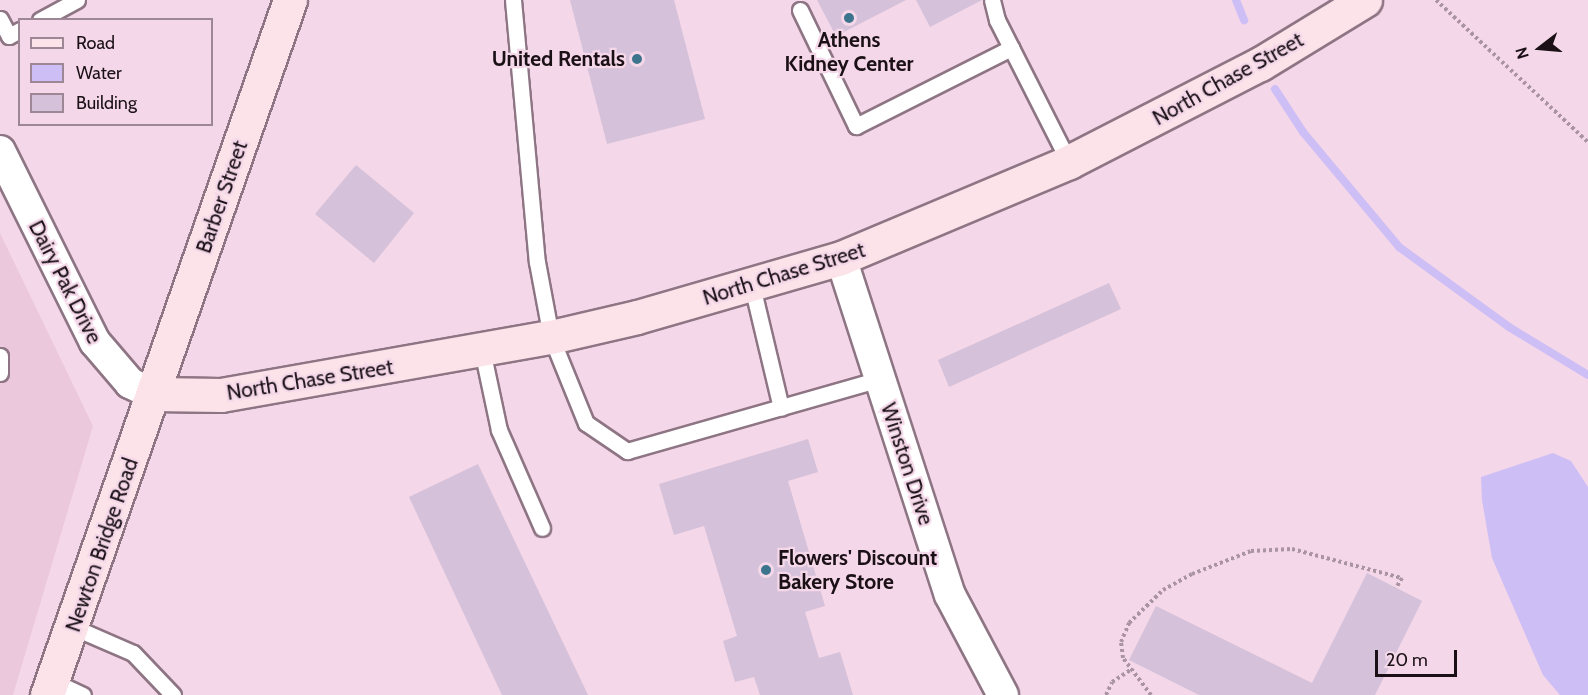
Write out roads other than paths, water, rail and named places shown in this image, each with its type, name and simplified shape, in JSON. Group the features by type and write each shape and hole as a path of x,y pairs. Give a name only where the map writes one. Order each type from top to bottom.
{"main road":[{"name":"Barber Street","path":"153,394 290,0"},
{"name":"North Chase Street","path":"153,394 221,395 482,350 551,336 752,286 841,258 1069,162 1260,64 1365,0"},
{"name":"Newton Bridge Road","path":"50,688 153,394"}],"street":[{"name":"Dairy Pak Drive","path":"0,151 95,342 130,383 153,394"},
{"name":"Winston Drive","path":"841,258 950,595 1003,695"}],"lane":[{"path":"44,18 77,0"},
{"path":"513,0 537,262 551,336 586,423 627,451 879,379"},
{"path":"992,0 1011,48 1069,162"},
{"path":"800,10 856,126 1011,48"},
{"path":"0,19 9,36"},
{"path":"752,286 782,408"},
{"path":"482,350 499,430 542,528"},
{"path":"0,356 0,373"},
{"path":"73,627 133,653 173,695"},
{"path":"50,688 83,695"}],"water":[{"path":"1553,453 1571,461 1588,487 1588,695 1560,695 1543,675 1492,558 1482,500 1481,477"}],"waterway":[{"path":"1236,0 1244,20"},
{"path":"1275,89 1303,132 1399,247 1509,327 1588,375"}],"place":[{"name":"Athens Kidney Center","path":"849,18"},
{"name":"United Rentals","path":"637,59"},
{"name":"Flowers' Discount Bakery Store","path":"766,570"}]}
